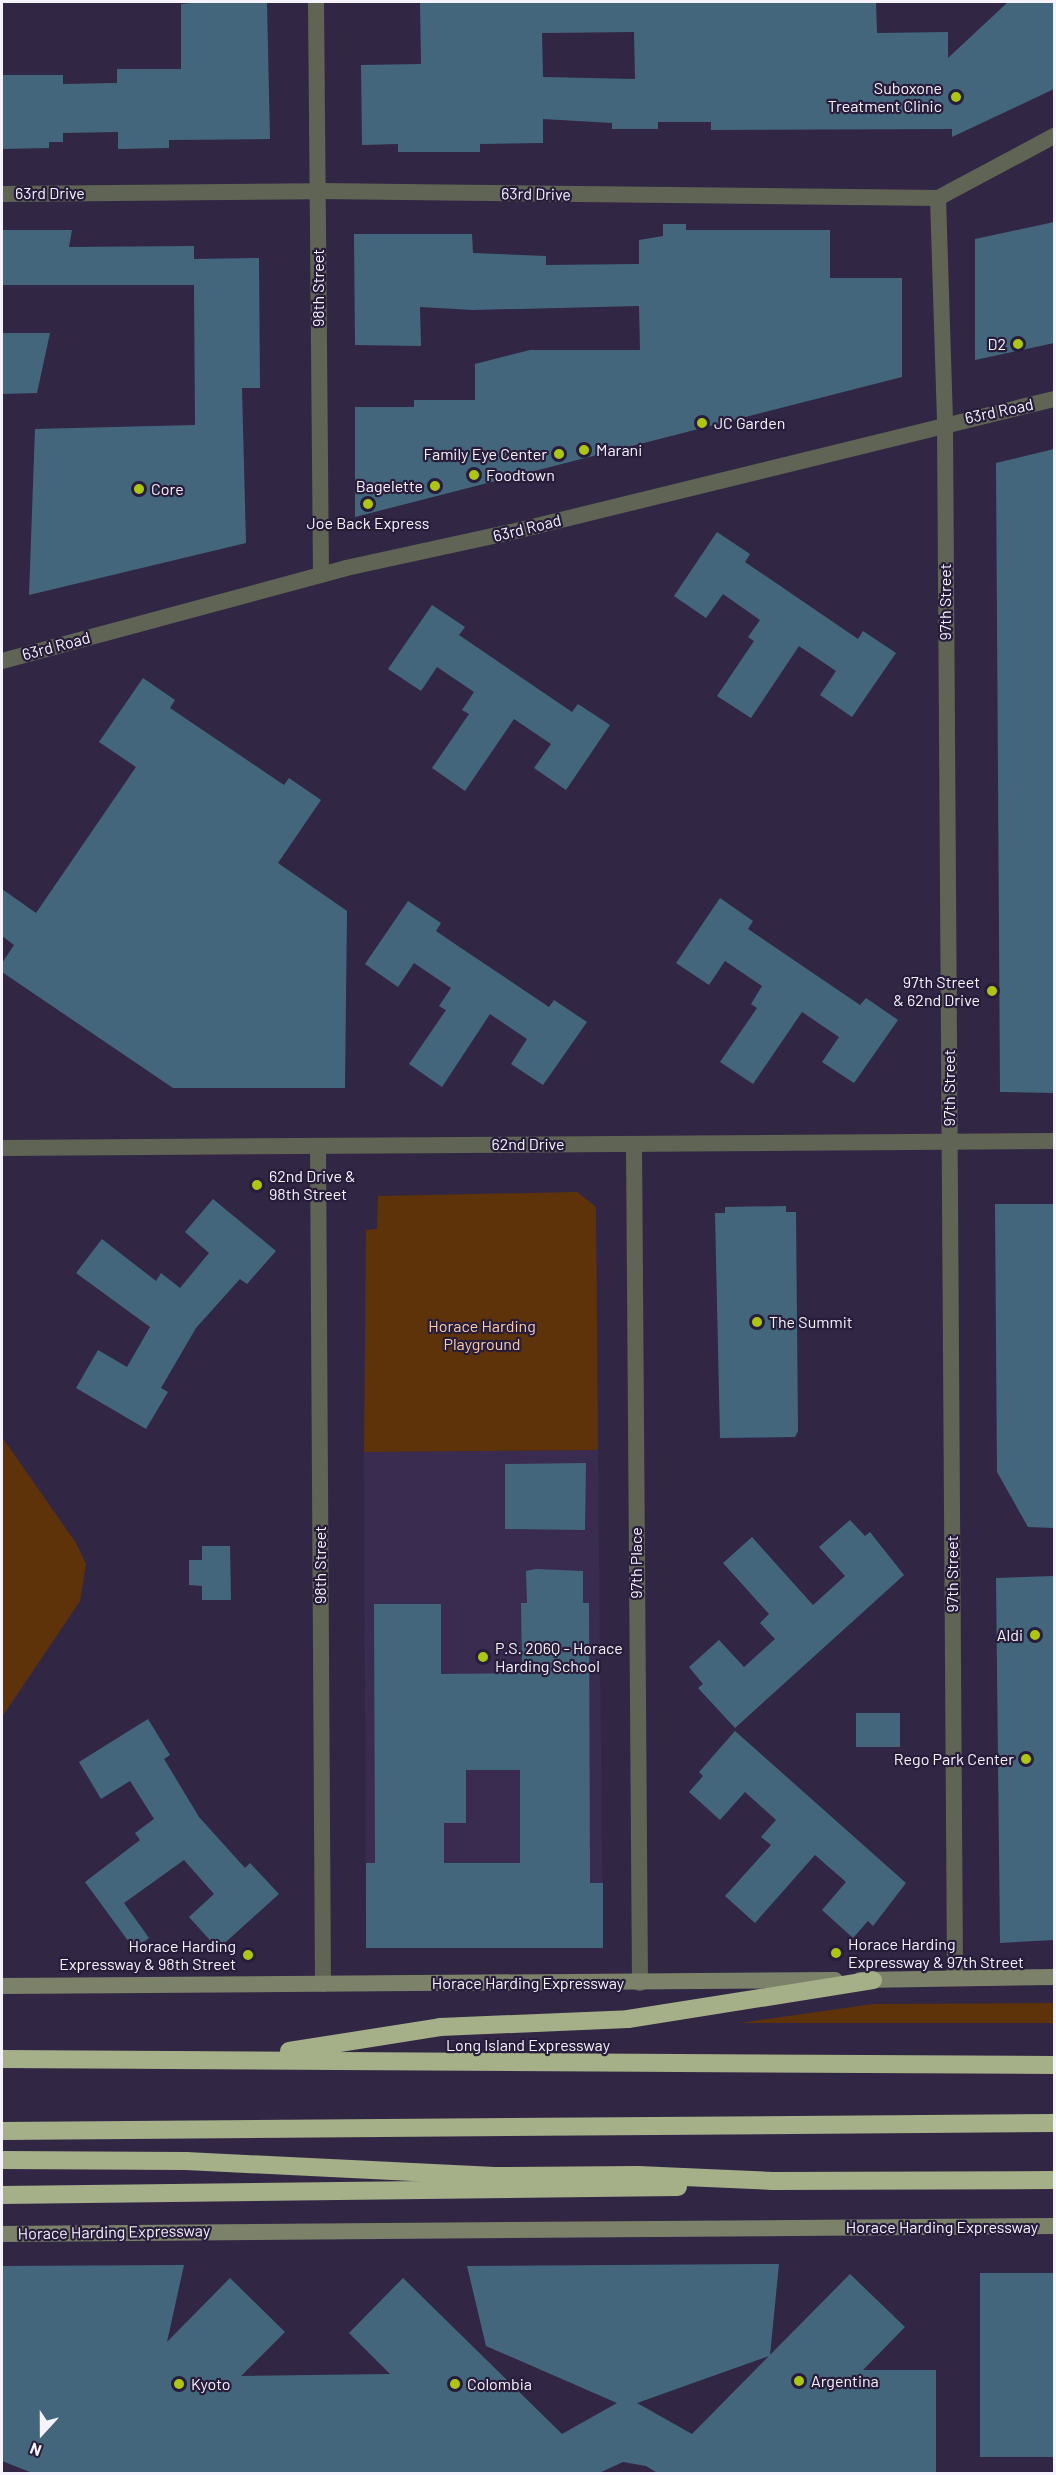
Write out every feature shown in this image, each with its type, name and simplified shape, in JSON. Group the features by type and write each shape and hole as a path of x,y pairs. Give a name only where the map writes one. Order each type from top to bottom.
{"highway":[{"path":"247,2058 440,2027 628,2019 873,1980"},
{"name":"Long Island Expressway","path":"2,2059 247,2058 439,2064 1054,2065"},
{"path":"2,2131 1054,2123"},
{"path":"2,2160 175,2161 424,2174 773,2181 1054,2180"},
{"path":"2,2195 640,2189 773,2181"}],"main road":[{"name":"Horace Harding Expressway","path":"2,1986 640,1983 1054,1977"},
{"name":"Horace Harding Expressway","path":"2,2234 1054,2226"}],"street":[{"name":"98th Street","path":"316,2 321,575"},
{"name":"63rd Drive","path":"2,194 318,191 938,198 1054,136"},
{"name":"97th Street","path":"938,198 945,423 955,1978"},
{"name":"63rd Road","path":"2,661 321,575 520,530 945,423 1054,399"},
{"name":"62nd Drive","path":"2,1148 1054,1141"},
{"name":"97th Place","path":"634,1144 640,1983"},
{"name":"98th Street","path":"318,1146 323,1984"}],"shaded area":[{"name":"P.S. 206Q - Horace Harding School","path":"598,1450 603,1948 366,1948 364,1452"}],"green space":[{"name":"Horace Harding Playground","path":"577,1192 596,1207 598,1450 364,1452 366,1230 377,1229 378,1196"},
{"path":"2,1437 76,1543 86,1564 80,1601 2,1717"},
{"path":"1054,2003 1054,2023 740,2023 873,2004"}],"building":[{"path":"420,2 876,2 877,33 948,32 948,58 1008,2 1054,2 1054,89 952,137 952,129 711,130 711,122 658,122 658,129 612,129 612,123 543,119 543,143 480,144 480,152 398,152 398,144 362,145 361,65 421,64","holes":["634,32 635,79 543,77 542,33"]},
{"path":"267,3 270,139 169,140 169,148 118,149 118,132 63,133 63,142 49,142 49,148 2,149 2,75 63,75 63,84 117,83 117,69 181,69 181,4"},
{"path":"1054,222 1054,343 975,360 975,239"},
{"path":"663,224 686,224 686,230 830,230 830,278 902,278 902,377 355,517 355,407 414,407 414,400 475,400 475,364 530,350 640,350 639,306 473,310 420,307 421,346 355,345 354,234 472,234 473,253 546,256 546,265 639,264 639,240 663,236"},
{"name":"Core","path":"2,230 72,230 69,247 194,246 194,259 259,258 260,388 242,388 246,543 29,595 35,429 195,425 194,285 2,285"},
{"path":"2,333 50,333 37,393 2,394"},
{"path":"1054,449 1054,1093 1000,1092 996,463"},
{"path":"717,532 750,554 745,562 858,639 863,631 896,653 852,717 820,695 836,671 799,646 751,718 717,696 754,641 748,637 760,620 723,594 706,618 674,596"},
{"path":"432,605 465,627 459,635 572,712 578,704 610,725 566,790 534,768 551,744 514,719 465,791 432,768 469,714 462,710 474,692 437,667 421,691 388,669"},
{"path":"143,678 175,700 170,708 284,785 289,778 321,800 278,863 347,911 345,1088 173,1088 2,972 2,963 14,945 2,936 2,889 36,913 136,767 99,742"},
{"path":"720,898 753,921 748,929 860,1005 866,998 898,1020 854,1083 822,1062 839,1037 802,1012 753,1084 720,1062 757,1008 751,1004 762,986 725,961 709,985 676,963"},
{"path":"408,901 441,923 436,931 458,946 549,1007 554,1000 587,1022 543,1085 511,1064 527,1039 490,1014 442,1087 409,1064 446,1010 439,1006 451,988 414,963 398,987 365,964"},
{"path":"213,1199 276,1251 247,1284 240,1279 196,1328 161,1388 168,1392 146,1429 76,1388 98,1350 127,1367 150,1327 76,1273 102,1239 156,1281 161,1273 180,1288 209,1253 185,1232"},
{"path":"995,1204 1054,1204 1054,1528 1028,1527 997,1472"},
{"name":"The Summit","path":"786,1206 786,1212 796,1212 798,1431 795,1437 720,1438 715,1213 725,1213 725,1207"},
{"path":"586,1463 585,1530 505,1529 505,1464"},
{"path":"850,1520 865,1536 870,1532 904,1575 735,1728 698,1688 703,1684 689,1667 719,1640 744,1667 775,1639 760,1623 769,1614 723,1563 752,1537 813,1605 845,1576 819,1547"},
{"path":"202,1546 230,1546 231,1600 202,1600 202,1586 189,1585 189,1560 202,1560"},
{"path":"536,1569 583,1571 583,1603 589,1603 590,1883 603,1883 603,1948 366,1948 366,1863 375,1863 374,1604 441,1604 441,1674 522,1673 521,1603 527,1603 526,1571","holes":["466,1770 520,1770 520,1863 444,1863 444,1823 466,1823"]},
{"name":"Rego Park Center","path":"1054,1576 1054,1940 1000,1943 996,1578"},
{"path":"856,1713 900,1713 900,1747 856,1747"},
{"path":"148,1719 170,1755 164,1759 199,1817 245,1868 250,1863 279,1894 218,1949 189,1917 214,1894 184,1860 124,1903 149,1938 134,1949 85,1882 140,1840 135,1833 154,1819 130,1781 101,1799 79,1762"},
{"path":"735,1731 906,1883 873,1926 868,1921 853,1938 822,1910 846,1882 815,1855 755,1923 725,1896 771,1845 761,1837 776,1820 745,1792 720,1820 689,1792 703,1776 699,1772"},
{"path":"779,2264 770,2355 850,2274 905,2327 863,2370 936,2370 936,2474 659,2474 646,2466 623,2462 597,2474 35,2474 2,2461 2,2266 184,2265 167,2342 230,2278 285,2332 241,2376 390,2374 349,2333 403,2278 562,2434 617,2403 486,2346 467,2266","holes":["769,2356 692,2434 637,2403"]},
{"path":"980,2273 1054,2273 1054,2457 980,2457"}],"place":[{"name":"Suboxone Treatment Clinic","path":"956,97"},
{"name":"D2","path":"1018,344"},
{"name":"JC Garden","path":"702,423"},
{"name":"Marani","path":"584,450"},
{"name":"Family Eye Center","path":"559,454"},
{"name":"Foodtown","path":"474,475"},
{"name":"Bagelette","path":"435,486"},
{"name":"Core","path":"139,489"},
{"name":"Joe Back Express","path":"368,504"},
{"name":"97th Street & 62nd Drive","path":"992,991"},
{"name":"62nd Drive & 98th Street","path":"257,1185"},
{"name":"The Summit","path":"757,1322"},
{"name":"Aldi","path":"1035,1635"},
{"name":"P.S. 206Q - Horace Harding School","path":"483,1657"},
{"name":"Rego Park Center","path":"1026,1759"},
{"name":"Horace Harding Expressway & 97th Street","path":"836,1953"},
{"name":"Horace Harding Expressway & 98th Street","path":"248,1955"},
{"name":"Argentina","path":"799,2381"},
{"name":"Kyoto","path":"179,2384"},
{"name":"Colombia","path":"455,2384"}]}
